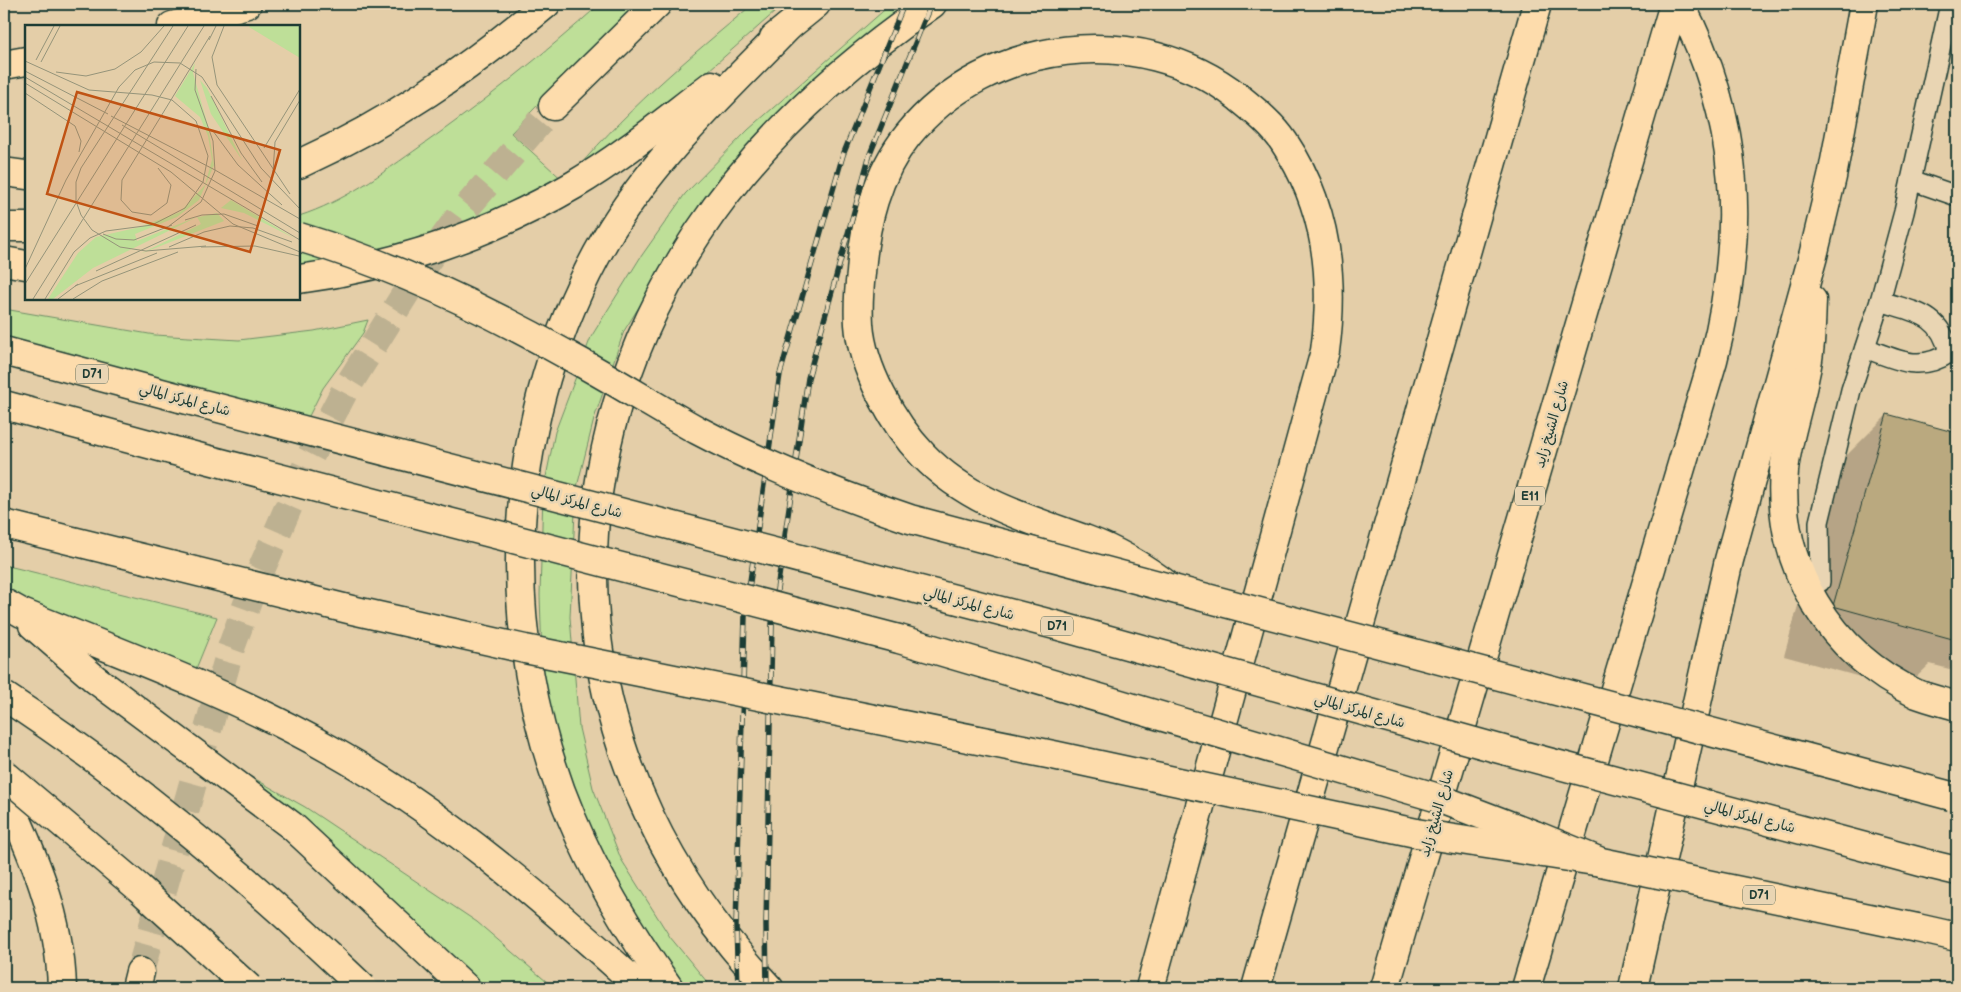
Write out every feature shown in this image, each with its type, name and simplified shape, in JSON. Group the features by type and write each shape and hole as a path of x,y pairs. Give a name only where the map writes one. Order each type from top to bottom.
{"main road":[{"path":"175,25 247,4"},
{"path":"300,164 358,136 426,96 482,56 546,4"},
{"path":"553,106 657,4"},
{"path":"300,279 379,264 430,250 480,232 528,210 574,185 618,156 816,4"},
{"path":"769,988 716,926 688,885 641,796 622,748 597,652 592,603 592,554 596,505 603,457 615,410 630,364 650,319 703,226 747,170 793,118 867,52 932,4"},
{"path":"1256,988 1537,4"},
{"name":"شارع الشيخ زايد","path":"1385,988 1674,4"},
{"path":"1526,988 1713,360 1729,291 1734,221 1733,186 1727,142 1713,82 1701,49 1680,4"},
{"path":"1633,988 1729,560 1813,256 1832,177 1864,4"},
{"path":"669,988 613,901 591,860 572,818 553,766 543,731 524,641 520,585 522,502 537,410 549,366 576,297 606,239 658,163 788,27"},
{"path":"1150,988 1324,351 1330,315 1330,278 1325,242 1316,206 1301,172 1283,140 1254,109 1224,86 1190,68 1154,55 1116,49 1078,49 1040,55 980,76 953,93 928,113 906,137 889,163 867,225 862,257 859,327 867,359 881,394 900,427 924,456 952,481 985,501 1020,517 1089,541 1119,555 1149,571 1176,592"},
{"path":"4,65 25,61"},
{"path":"4,172 25,175"},
{"path":"4,228 25,227"},
{"path":"300,237 379,266 505,321 698,430 770,465 844,496 918,522 1954,797"},
{"path":"1813,256 1809,354 1784,470 1783,502 1785,525 1795,564 1829,625 1854,653 1885,676 1918,694 1957,706"},
{"path":"4,262 25,265"},
{"name":"شارع المركز المالي","path":"4,351 1058,626 1496,748 1945,868"},
{"name":"D71","path":"4,405 170,450 899,639 1435,797 1535,834 1601,862 1957,937"},
{"path":"4,524 343,608 525,649 1053,755 1416,833 1601,862"},
{"path":"13,608 95,679 292,826 466,988"},
{"path":"13,608 228,698 330,749 402,794 481,851 563,918 641,988"},
{"path":"4,696 66,738 178,824 277,907 363,988"},
{"path":"4,774 139,888 250,988"},
{"path":"4,791 44,884 55,924 61,965 62,988"}],"lane":[{"path":"1820,582 1818,522 1851,390 1880,301 1911,180 1950,4"},
{"path":"1911,180 1957,196"},
{"path":"1865,348 1917,364 1934,361 1953,354 1946,338 1930,319 1880,301"}],"green space":[{"path":"600,4 646,4 576,65 511,133 565,182 552,195 300,284 300,216 347,195 407,156 513,78"},
{"path":"753,4 784,4 666,108 566,182 631,111"},
{"path":"891,4 956,4 920,26 823,92 669,259 624,331 594,419 576,491 570,617 579,728 593,788 621,859 670,937 712,988 669,988 610,906 543,689 540,595 543,492 555,432 591,337 640,258 685,194 748,130"},
{"path":"4,309 155,335 239,340 314,331 368,320 363,333 323,388 308,418 4,340"},
{"path":"4,565 217,617 189,686 4,605"},
{"path":"150,726 257,780 305,807 477,922 554,988 474,988 262,814"}],"building":[{"path":"1887,414 1957,433 1956,640 1833,606"}],"tunnel":[{"path":"140,972 230,651 251,593 311,455 344,392 419,272 461,214 553,106"}],"railway":[{"path":"738,988 736,926 745,616 780,374 843,155 904,4"},
{"path":"767,988 766,925 772,624 808,378 870,154 931,4"}]}
